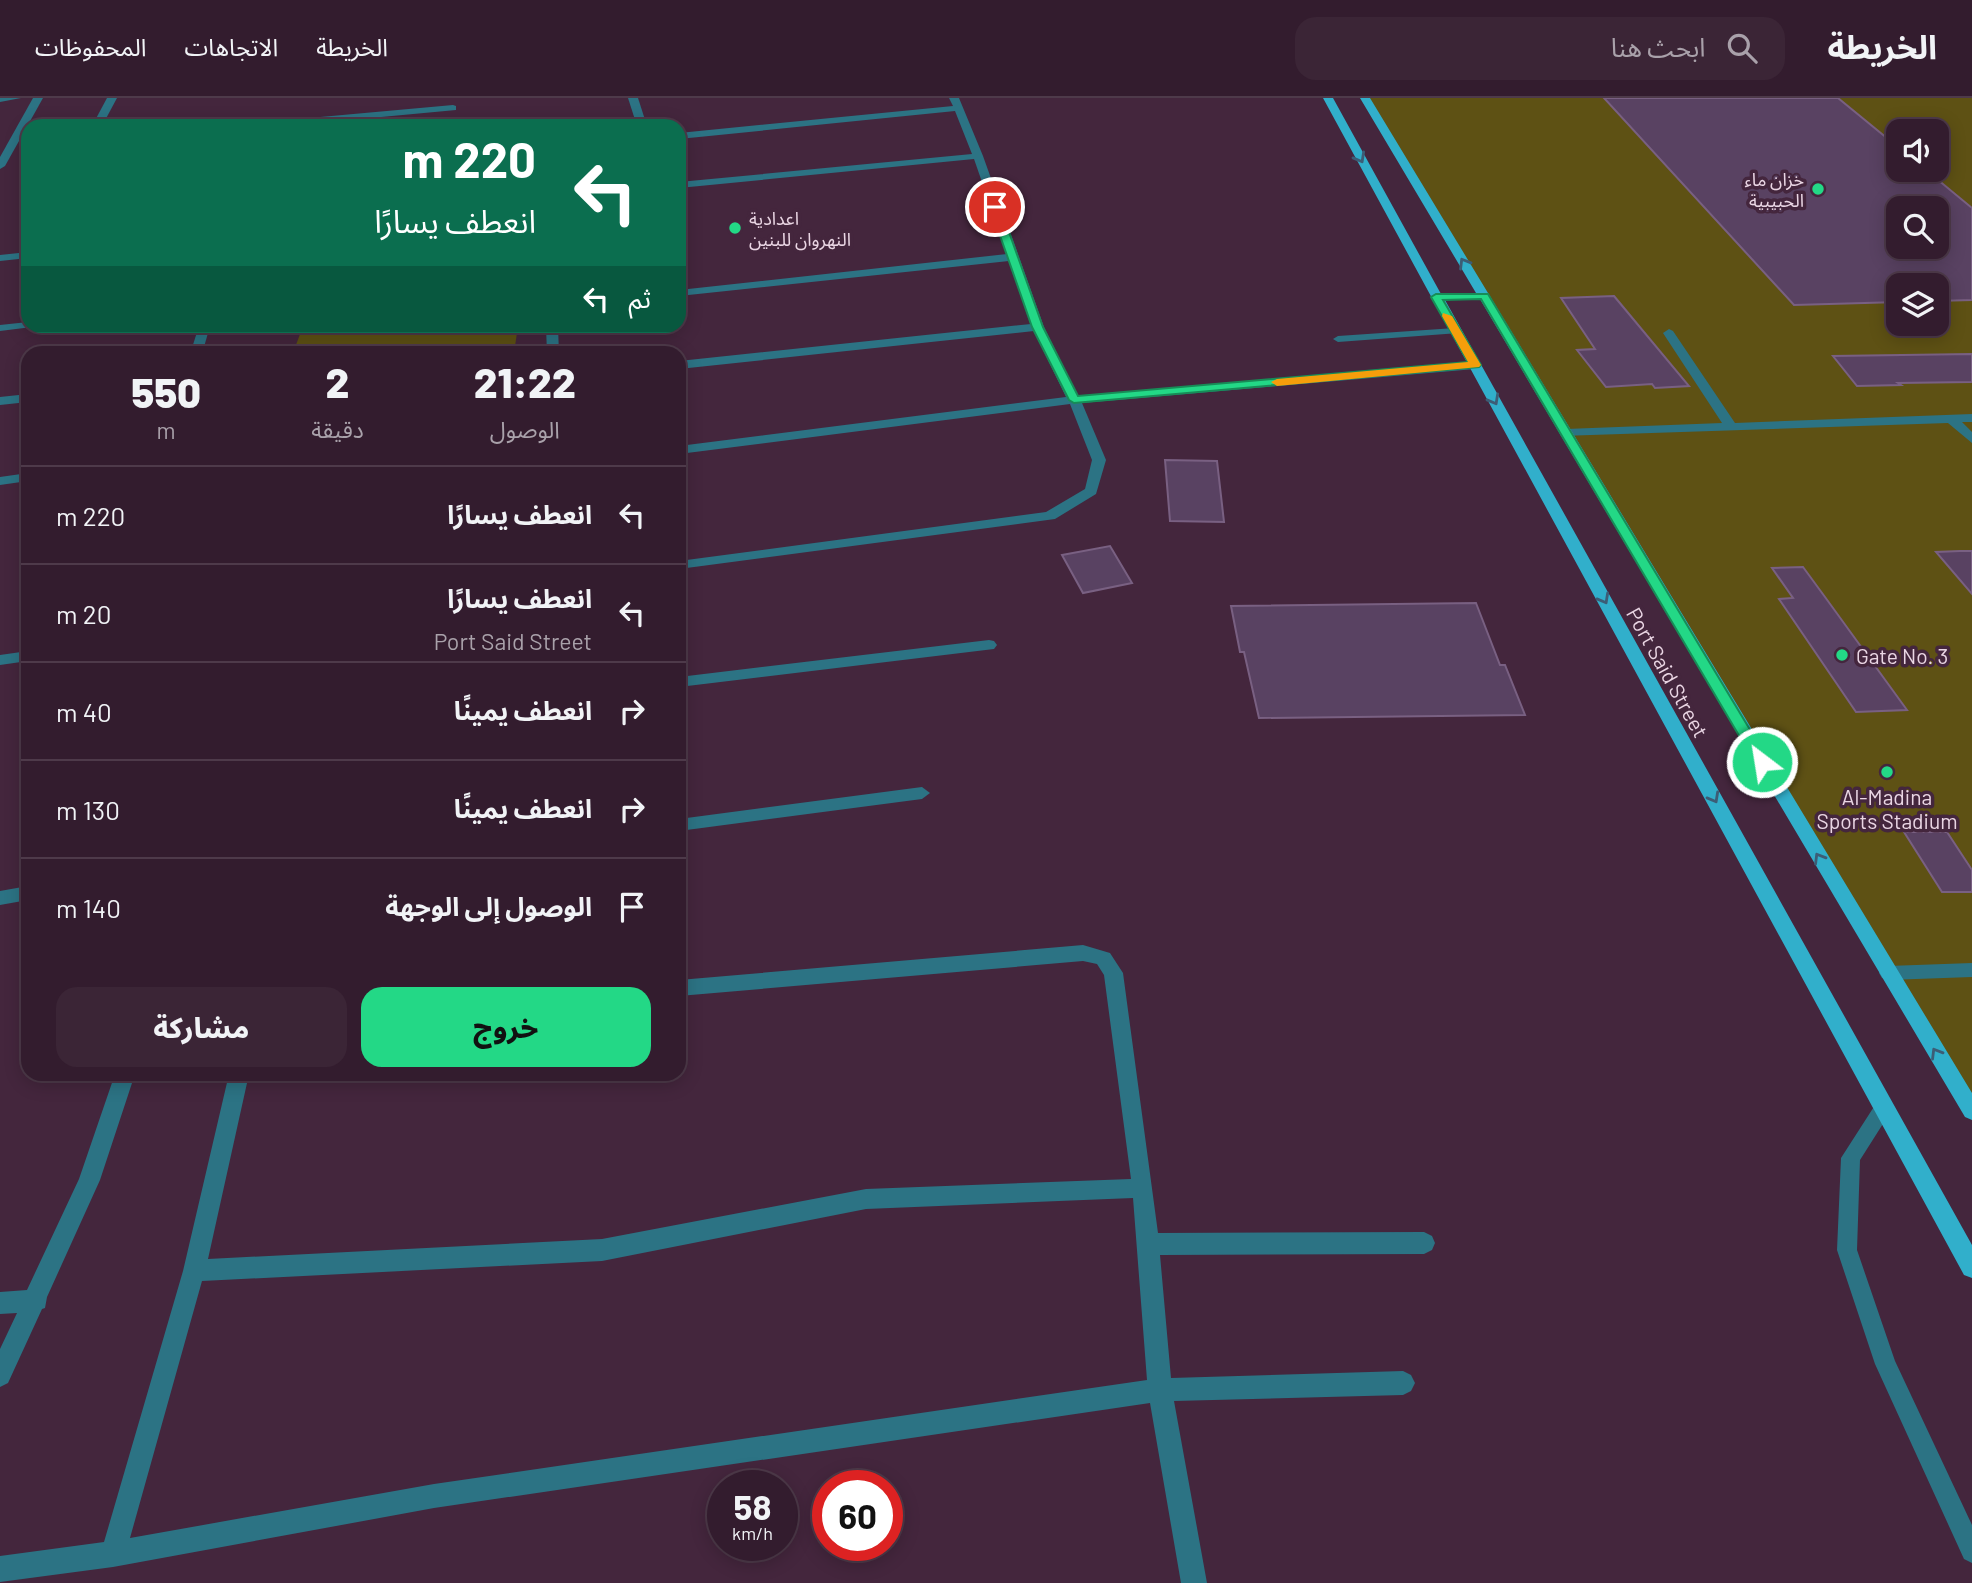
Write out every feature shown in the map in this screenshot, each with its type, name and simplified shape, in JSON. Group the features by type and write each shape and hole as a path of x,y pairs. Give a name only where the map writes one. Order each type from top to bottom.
{"main road":[{"name":"Port Said Street","path":"1328,98 1972,1267"},
{"name":"Port Said Street","path":"1365,98 1972,1111"},
{"path":"1436,297 1484,296"}],"street":[{"path":"0,99 16,98"},
{"path":"24,119 38,98"},
{"path":"101,119 112,98"},
{"path":"634,98 640,119"},
{"path":"686,135 956,103 978,156 1038,327 1074,400 1099,460 1091,491 1050,516 686,564"},
{"path":"331,119 453,108"},
{"path":"0,166 5,148 21,124"},
{"path":"686,184 978,156"},
{"path":"0,258 21,256"},
{"path":"686,292 1012,257"},
{"path":"0,328 21,326"},
{"path":"686,364 1038,327"},
{"path":"1669,333 1731,427"},
{"path":"686,449 1074,400 1475,365"},
{"path":"0,401 21,399"},
{"path":"1566,433 1972,418"},
{"path":"1951,419 1972,439"},
{"path":"0,481 21,478"},
{"path":"686,681 989,645"},
{"path":"0,660 21,657"},
{"path":"686,824 922,793"},
{"path":"0,898 21,894"},
{"path":"686,987 1083,953 1103,958 1113,973 1143,1188 1160,1390 1194,1583"},
{"path":"0,1375 37,1300 89,1180 123,1081"},
{"path":"113,1555 194,1271 237,1081"},
{"path":"194,1271 602,1250 866,1199 1143,1188"},
{"path":"1147,1244 1424,1243"},
{"path":"0,1303 37,1300"},
{"path":"0,1569 113,1555 434,1496 1160,1390 1403,1383"}],"lane":[{"path":"1338,339 1455,331"},
{"path":"1888,973 1972,970"},
{"path":"1884,1108 1851,1158 1847,1250 1885,1364 1972,1551"}],"shaded area":[{"path":"1365,98 1972,98 1972,1102"},
{"path":"300,333 517,333 515,346 296,346"}],"building":[{"name":"خزان ماء الحبيبية","path":"1604,98 1838,98 1886,137 1886,182 1941,182 1972,208 1972,300 1949,301 1949,273 1886,273 1886,302 1794,305"},
{"path":"1614,296 1689,386 1655,388 1652,384 1606,387 1577,350 1595,349 1561,298"},
{"path":"1972,354 1972,382 1857,386 1833,356"},
{"path":"1165,460 1217,461 1224,522 1170,521"},
{"path":"1110,546 1132,583 1083,593 1062,555"},
{"path":"1972,551 1972,594 1936,552"},
{"name":"Gate No. 3","path":"1803,567 1907,710 1856,712 1779,599 1793,598 1772,568"},
{"path":"1476,603 1500,665 1505,665 1525,715 1259,718 1244,652 1240,652 1231,606"},
{"path":"1904,832 1947,832 1972,870 1972,892 1942,892"}],"slow traffic":[{"path":"1277,382 1475,365 1447,316"}],"place":[{"name":"خزان ماء الحبيبية","path":"1818,189"},
{"name":"اعدادية النهروان للبنين","path":"735,228"},
{"name":"Gate No. 3","path":"1842,655"},
{"name":"Al-Madina Sports Stadium","path":"1887,772"}],"route":[{"path":"995,207 1038,327 1074,400 1475,365 1436,297 1484,296 1762,762"}]}
